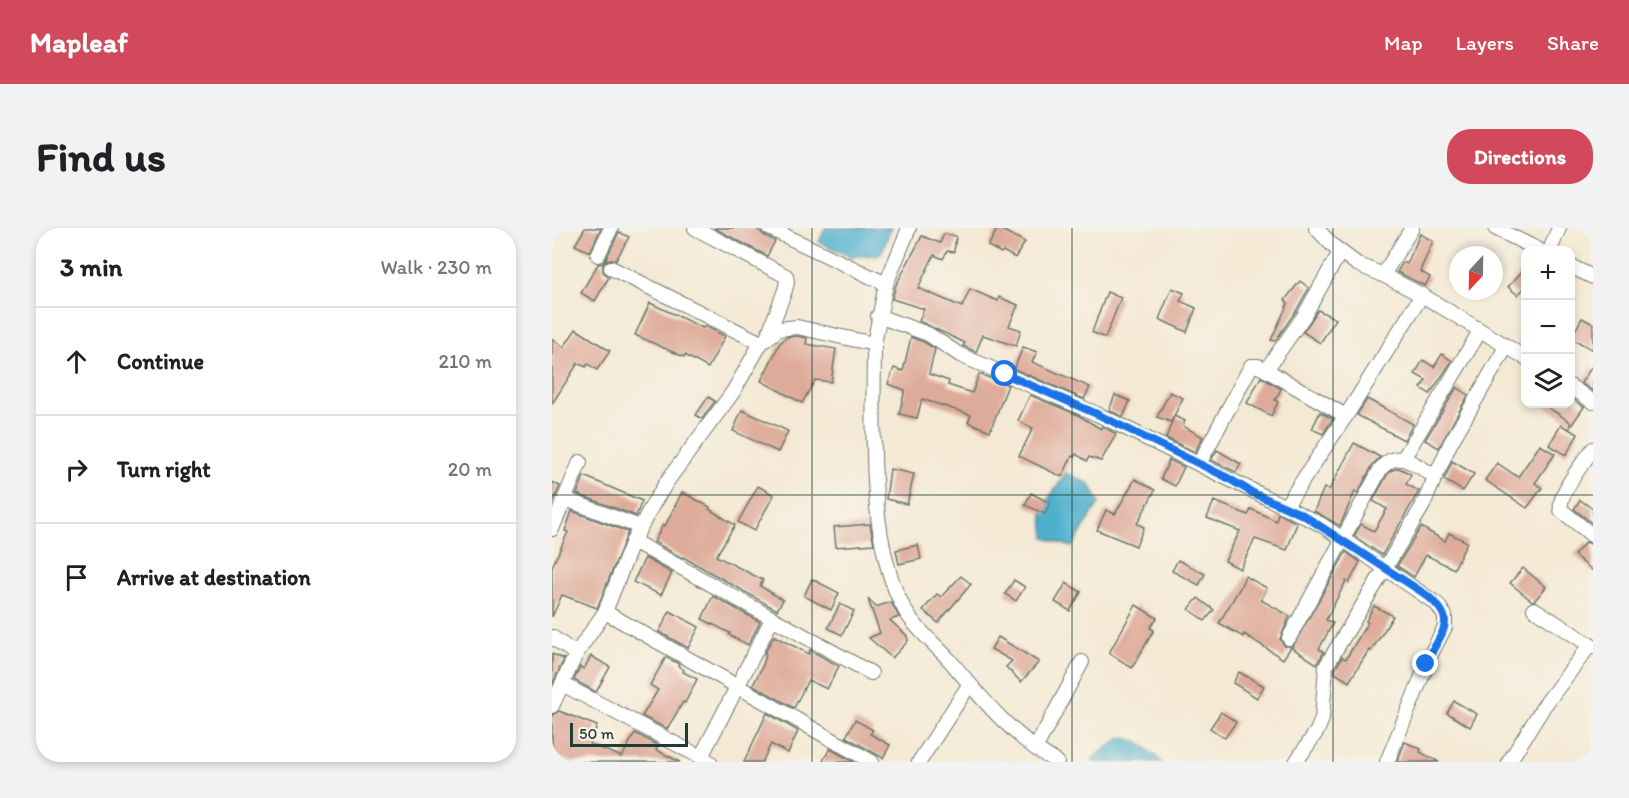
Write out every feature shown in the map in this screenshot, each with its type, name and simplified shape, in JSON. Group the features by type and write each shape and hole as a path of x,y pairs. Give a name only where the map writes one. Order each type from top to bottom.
{"street":[{"path":"598,255 611,228"},
{"path":"552,706 576,654 605,612 640,528 668,480 734,392 764,341 785,290 786,276 695,228"},
{"path":"769,228 785,232 885,284"},
{"path":"909,228 885,284 874,344 874,444 878,513 884,553 895,591 908,615 999,717 1058,762"},
{"path":"1316,228 1340,252 1357,264 1422,295 1521,355"},
{"path":"1383,275 1412,228"},
{"path":"1495,228 1531,246"},
{"path":"1552,246 1559,228"},
{"path":"1266,370 1304,316 1340,252"},
{"path":"611,268 764,341"},
{"path":"1575,269 1593,278"},
{"path":"1285,507 1346,416 1422,295"},
{"path":"878,316 927,334 960,355 1097,414 1253,493 1322,525 1437,604 1445,615 1445,627 1432,652 1387,762"},
{"path":"764,341 779,329 797,327 874,344"},
{"path":"1403,459 1480,331"},
{"path":"1296,762 1317,731 1322,719 1326,666 1422,507 1450,444 1506,346"},
{"path":"1198,464 1251,366 1258,366 1266,370 1346,416"},
{"path":"1575,389 1593,402"},
{"path":"1593,448 1563,494 1560,505 1561,510 1593,536"},
{"path":"1289,638 1387,461 1394,458 1403,459 1434,476"},
{"path":"552,529 580,462"},
{"path":"565,499 640,528"},
{"path":"633,541 871,673"},
{"path":"1509,762 1539,714 1591,646 1534,609"},
{"path":"605,612 872,762"},
{"path":"562,684 705,760 736,687 772,619"},
{"path":"552,637 576,654"},
{"path":"1036,747 1082,662"},
{"path":"919,762 969,685"}],"water":[{"path":"825,228 891,228 881,254 852,257 819,242"},
{"path":"1066,473 1090,484 1099,503 1072,547 1045,538 1042,509"},
{"path":"1122,737 1139,742 1162,762 1093,762 1093,758"}],"building":[{"path":"585,228 601,228 590,252 575,245"},
{"path":"714,228 756,228 775,241 767,256"},
{"path":"998,228 1025,242 1015,258 988,246"},
{"path":"619,232 629,237 616,260 610,259 603,263"},
{"path":"944,234 956,236 954,252 947,251 943,259 934,255 918,288 962,307 970,289 998,301 999,297 1018,305 1009,326 1021,330 1016,346 983,335 976,352 963,346 965,343 919,321 924,309 892,299 896,285 922,236 940,243"},
{"path":"1420,234 1433,241 1420,271 1430,277 1425,286 1397,272 1403,262 1407,264"},
{"path":"603,263 603,272 609,277 595,301 581,293 598,264"},
{"path":"1521,273 1521,292 1518,295 1508,287"},
{"path":"1300,281 1309,288 1275,341 1271,340 1288,303 1285,300"},
{"path":"1172,288 1184,293 1180,301 1196,308 1187,332 1159,319"},
{"path":"1107,292 1121,298 1105,338 1092,332"},
{"path":"650,303 725,336 708,368 685,355 684,357 635,335"},
{"path":"1318,310 1336,319 1320,343 1303,332"},
{"path":"1582,318 1593,324 1593,350 1575,340 1575,331"},
{"path":"576,329 610,351 597,370 588,364 586,367 578,363 552,404 552,339 564,347"},
{"path":"787,337 807,338 806,344 836,349 831,382 815,380 802,403 761,381 780,343"},
{"path":"911,337 935,349 929,374 949,381 948,385 972,393 979,374 1008,385 990,431 968,422 971,415 922,399 917,418 899,414 905,390 888,384 894,368 903,371"},
{"path":"1023,347 1037,352 1032,362 1090,387 1084,399 1014,369"},
{"path":"1442,354 1452,361 1430,394 1421,388 1426,380 1415,374 1423,360 1434,367"},
{"path":"1593,365 1593,391 1581,383"},
{"path":"1261,377 1281,389 1275,400 1278,402 1271,416 1247,403"},
{"path":"1457,387 1468,395 1439,448 1425,440"},
{"path":"1170,392 1183,398 1171,422 1157,417"},
{"path":"1030,395 1116,434 1101,461 1089,457 1087,461 1076,454 1072,456 1062,477 1019,456 1033,428 1018,421"},
{"path":"1115,395 1130,401 1123,417 1109,410"},
{"path":"708,397 715,401 702,419 696,415"},
{"path":"1367,399 1413,424 1404,440 1357,415"},
{"path":"1575,401 1584,407 1570,427 1570,422 1549,408 1575,408"},
{"path":"742,410 788,431 778,452 733,431"},
{"path":"1320,412 1333,419 1323,434 1312,429"},
{"path":"1174,416 1185,421 1183,426 1203,437 1195,452 1166,438"},
{"path":"1561,425 1578,434 1566,455 1549,445"},
{"path":"1354,443 1380,457 1372,466 1358,493 1355,491 1340,526 1314,511 1324,488 1329,490"},
{"path":"1540,445 1555,454 1535,483 1542,488 1527,508 1485,480 1497,463 1518,477"},
{"path":"1217,450 1241,464 1236,472 1211,460"},
{"path":"1169,460 1184,467 1175,486 1161,479"},
{"path":"1452,461 1474,474 1463,491 1444,480"},
{"path":"1399,468 1411,474 1406,484 1419,491 1382,555 1354,536 1361,524 1374,531 1387,509 1373,501 1387,475"},
{"path":"890,469 914,474 907,504 886,499"},
{"path":"584,476 642,501 636,516 577,494"},
{"path":"1135,479 1155,490 1137,524 1144,527 1136,546 1097,530 1106,510 1115,514"},
{"path":"552,482 560,486 553,502 552,502"},
{"path":"758,486 774,495 754,531 738,522"},
{"path":"682,492 710,507 709,509 735,525 716,556 763,580 760,586 783,600 777,610 654,542"},
{"path":"1031,493 1050,503 1045,514 1025,505"},
{"path":"1580,500 1593,509 1593,524 1574,509"},
{"path":"1214,501 1248,515 1251,509 1276,521 1278,513 1297,523 1287,550 1255,539 1240,569 1225,561 1240,531 1207,518"},
{"path":"572,511 628,532 597,608 562,595 552,617 552,567 568,532 565,531"},
{"path":"870,524 874,544 836,547 834,527"},
{"path":"1421,527 1445,541 1449,533 1467,542 1454,569 1426,555 1414,577 1397,566"},
{"path":"1586,542 1593,545 1593,571 1574,555"},
{"path":"918,545 921,559 899,564 896,550"},
{"path":"1346,552 1360,562 1349,583 1346,581 1326,620 1333,623 1319,649 1324,652 1317,664 1291,647 1283,659 1244,634 1243,637 1219,623 1245,576 1267,588 1261,600 1290,616 1280,639 1285,646 1293,646"},
{"path":"645,558 672,573 661,595 633,582"},
{"path":"1178,560 1205,574 1199,585 1172,571"},
{"path":"1523,568 1546,587 1532,601 1510,583"},
{"path":"961,576 971,584 938,623 923,610 937,594 941,597"},
{"path":"812,579 839,593 831,610 804,596"},
{"path":"1014,580 1025,587 1016,601 1005,594"},
{"path":"1066,583 1081,592 1070,611 1055,602"},
{"path":"713,596 760,622 748,645 702,619"},
{"path":"1198,598 1214,610 1205,621 1189,609"},
{"path":"868,599 876,607 891,602 899,617 890,620 907,636 908,641 892,658 869,638 880,633"},
{"path":"840,604 854,611 842,635 828,628"},
{"path":"1136,605 1157,618 1150,628 1154,630 1132,668 1109,653"},
{"path":"1374,606 1393,616 1349,682 1335,673 1335,669 1342,657 1346,659 1368,622 1366,621"},
{"path":"670,611 699,627 688,648 659,632"},
{"path":"774,636 809,654 810,650 839,666 827,689 808,680 794,708 753,685 763,665 766,655 764,654"},
{"path":"998,637 1039,662 1021,682 1006,667 1012,661 991,649"},
{"path":"552,654 564,659 552,685"},
{"path":"591,656 610,667 596,692 574,680 580,667 584,669"},
{"path":"666,657 679,664 683,672 697,679 685,703 683,702 667,729 642,716 658,690 650,685"},
{"path":"1239,672 1264,686 1257,698 1233,683"},
{"path":"1454,701 1477,714 1470,727 1447,713"},
{"path":"559,711 597,726 590,744 622,757 635,733 658,745 656,750 680,762 571,762 552,754 552,715"},
{"path":"1221,712 1236,722 1225,738 1210,728"},
{"path":"767,713 798,731 788,753 771,744 762,762 744,762"},
{"path":"855,720 873,730 870,734 890,745 883,758 846,737"},
{"path":"1405,742 1421,749 1420,752 1439,762 1397,762"},
{"path":"830,749 854,762 822,762"}],"route":[{"path":"1005,374 1097,414 1226,477 1253,493 1303,515 1322,525 1425,594 1445,615 1445,627 1426,664"}]}
